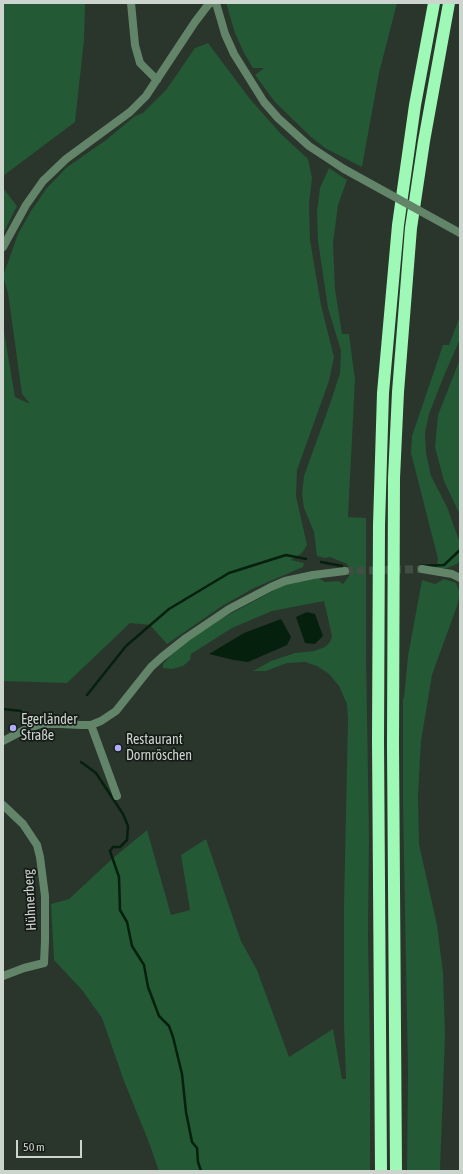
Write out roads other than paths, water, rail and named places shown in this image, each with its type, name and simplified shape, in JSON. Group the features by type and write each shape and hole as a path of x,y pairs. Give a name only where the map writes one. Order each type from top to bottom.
{"highway":[{"path":"381,1171 378,740 379,525 383,393 398,225 415,105 434,3"},
{"path":"396,1171 393,753 394,462 411,228 424,141 449,3"}],"street":[{"path":"131,3 135,45 140,62 157,80"},
{"path":"3,247 26,205 43,181 66,159 130,112 146,96 195,22 211,3"},
{"path":"216,3 225,34 234,54 264,102 278,118 309,146 344,169 460,233"},
{"path":"422,570 452,574 460,578"},
{"path":"3,741 26,729 41,724 91,725 105,719 116,711 151,667 162,656 229,609 271,587 299,577 345,571"},
{"path":"91,725 117,796"},
{"name":"Hühnerberg","path":"3,805 23,824 37,845 45,896 44,963 24,968 3,976"}],"waterway":[{"path":"418,566 444,565 460,550"},
{"path":"87,695 126,646 169,609 229,573 286,555 306,559"},
{"path":"321,562 342,566"},
{"path":"3,709 21,711"},
{"path":"81,762 96,773 123,814 128,826 127,840 120,847 113,847 110,851 119,877 120,910 127,922 132,946 144,965 148,987 159,1016 169,1026 173,1037 182,1074 186,1112 192,1142 197,1148 198,1162 201,1171"}],"tunnel":[{"path":"345,571 422,569"}],"place":[{"name":"Egerländer Straße","path":"13,728"},
{"name":"Restaurant Dornröschen","path":"118,748"}]}
